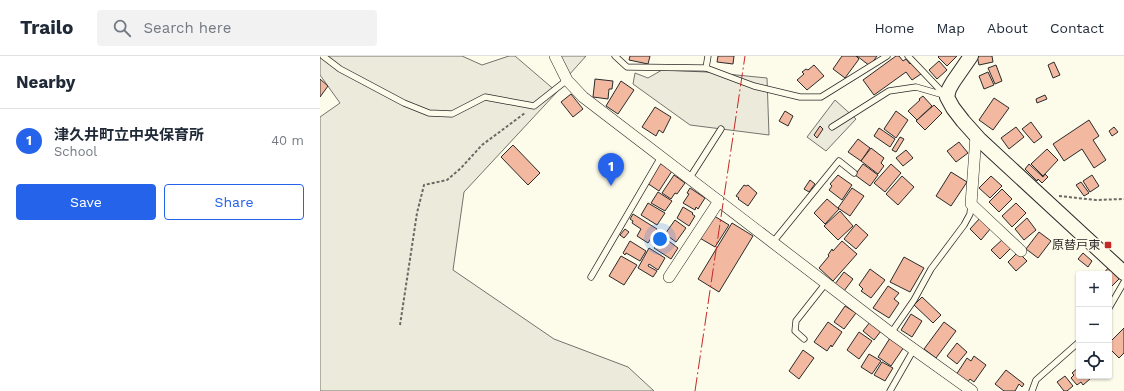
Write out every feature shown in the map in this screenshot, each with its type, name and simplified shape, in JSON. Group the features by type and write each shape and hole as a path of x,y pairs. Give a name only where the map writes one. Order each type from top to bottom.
{"street":[{"path":"555,56 567,80 583,97 891,333 972,391"},
{"path":"967,58 953,82 947,97 953,108 976,136 1124,273"},
{"path":"976,136 971,204 1021,251"},
{"path":"669,277 719,201"}],"lane":[{"path":"323,56 340,69 404,103 429,113 452,114 485,97 534,106 567,80"},
{"path":"615,56 627,67 706,68 754,86 800,96 821,97 887,56"},
{"path":"706,68 708,56"},
{"path":"908,56 947,97"},
{"path":"832,127 889,91 916,87 947,97"},
{"path":"689,179 721,129"},
{"path":"591,277 660,156"},
{"path":"773,242 839,161 854,173"},
{"path":"891,333 914,300 931,269 964,225 970,214 971,204"},
{"path":"1110,307 1124,282"},
{"path":"804,339 795,331 796,321 826,283"},
{"path":"1032,391 1036,380 1078,343"},
{"path":"890,391 914,349"}],"path":[{"path":"400,324 417,213 424,185 447,180 461,168 482,145 534,106"},
{"path":"1039,193 1096,200 1124,199"}],"shaded area":[{"path":"320,56 462,56 482,65 509,56 515,56 557,92 464,192 453,270 554,339 628,367 654,391 320,391 320,117 340,103 320,75"},
{"path":"560,56 586,56 569,75"},
{"path":"662,70 706,72 767,78 769,135 690,125 633,84 635,73 648,78"},
{"path":"835,100 856,119 826,151 807,137"}],"building":[{"path":"630,56 650,56 648,64 629,60"},
{"path":"718,56 734,56 733,64 717,62"},
{"path":"842,56 856,56 859,59 845,78 833,69"},
{"path":"857,56 877,56 870,66"},
{"path":"896,56 899,56 903,61 906,59 910,64 912,62 921,74 912,80 906,72 874,95 863,80"},
{"path":"957,56 947,66 938,57"},
{"path":"977,56 992,56 993,62 979,65"},
{"path":"939,61 947,70 937,79 929,70"},
{"path":"1054,62 1060,75 1053,78 1048,65"},
{"path":"814,65 824,76 807,90 797,80 804,74 802,72 806,69 808,70"},
{"path":"996,65 1002,81 995,84 988,68"},
{"path":"988,72 994,85 984,89 979,76"},
{"path":"320,79 328,86 320,97"},
{"path":"595,79 613,81 612,89 609,89 608,99 593,97"},
{"path":"621,81 634,90 618,114 606,106"},
{"path":"571,94 583,109 573,117 561,102"},
{"path":"1045,95 1047,99 1037,103 1036,99"},
{"path":"923,96 932,106 917,120 908,111"},
{"path":"994,98 1009,108 993,130 979,120"},
{"path":"934,105 942,113 925,130 916,121"},
{"path":"655,107 671,117 663,133 659,130 656,136 642,127"},
{"path":"785,111 793,116 788,126 779,121"},
{"path":"896,111 908,120 896,138 884,129"},
{"path":"1089,120 1099,136 1093,140 1106,160 1094,168 1082,149 1064,161 1053,144"},
{"path":"1031,122 1042,137 1034,143 1022,129"},
{"path":"820,126 823,129 817,138 814,135"},
{"path":"1016,127 1024,137 1009,149 1001,138"},
{"path":"1114,127 1118,132 1112,136 1109,131"},
{"path":"879,128 895,139 890,147 874,136"},
{"path":"900,137 904,139 896,152 892,150"},
{"path":"858,139 870,148 861,161 848,152"},
{"path":"959,142 968,153 956,162 947,151"},
{"path":"513,145 540,173 528,185 501,157"},
{"path":"871,148 884,158 881,163 884,166 878,174 861,161"},
{"path":"1047,149 1058,160 1043,176 1031,164"},
{"path":"906,150 913,158 903,166 896,158"},
{"path":"660,163 672,171 659,191 647,183"},
{"path":"863,164 878,175 870,186 855,175"},
{"path":"891,164 901,173 885,192 874,183"},
{"path":"1029,164 1043,177 1045,174 1048,177 1042,183 1038,179 1037,181 1025,169"},
{"path":"951,172 967,182 951,206 936,196"},
{"path":"674,175 685,183 677,194 675,193 671,199 662,193"},
{"path":"838,175 852,185 842,200 829,190 832,186 830,184"},
{"path":"1092,175 1099,186 1090,192 1083,181"},
{"path":"902,176 914,187 898,205 886,194"},
{"path":"991,176 1002,186 990,198 979,188"},
{"path":"810,180 815,184 809,192 804,189"},
{"path":"1081,182 1089,193 1084,196 1076,185"},
{"path":"744,185 748,185 757,193 748,206 736,196"},
{"path":"690,188 705,198 698,209 696,207 695,210 683,203 689,194 687,193"},
{"path":"852,188 864,196 850,216 838,208"},
{"path":"1002,189 1012,199 999,212 989,202"},
{"path":"658,192 672,201 665,211 651,203"},
{"path":"827,199 839,209 825,224 814,213"},
{"path":"648,203 665,213 657,225 641,215"},
{"path":"1016,203 1026,213 1012,227 1002,216"},
{"path":"683,207 695,216 689,226 677,218"},
{"path":"840,211 853,226 838,240 824,226"},
{"path":"633,214 657,229 648,243 637,236 641,229 632,223 633,221 630,219"},
{"path":"711,214 729,225 715,247 698,237"},
{"path":"980,218 991,228 981,240 970,229"},
{"path":"1027,218 1036,230 1024,240 1015,229"},
{"path":"675,220 686,228 676,242 665,234"},
{"path":"732,223 753,236 719,292 698,279"},
{"path":"856,224 868,235 856,249 844,239"},
{"path":"625,229 629,232 624,238 620,235"},
{"path":"1039,232 1051,241 1038,258 1026,249"},
{"path":"662,236 678,248 671,259 654,248"},
{"path":"1003,239 1011,248 1000,259 991,250"},
{"path":"630,241 646,251 640,261 626,253 625,255 623,253"},
{"path":"842,241 857,254 833,281 819,268 829,256 828,255 832,249 833,251"},
{"path":"649,248 665,258 658,270 649,264 648,266 657,271 653,277 638,268"},
{"path":"1018,252 1027,261 1016,271 1008,262"},
{"path":"1083,253 1092,261 1088,267 1078,259"},
{"path":"621,256 637,265 624,285 609,276"},
{"path":"904,257 924,268 910,292 890,282"},
{"path":"1109,267 1120,278 1112,286 1112,271 1106,271"},
{"path":"870,269 885,280 871,298 861,291 863,289 859,285"},
{"path":"844,272 853,279 844,291 835,284"},
{"path":"888,286 899,293 894,299 899,303 889,318 873,308"},
{"path":"922,297 941,315 933,323 914,305"},
{"path":"845,306 856,313 844,329 834,322"},
{"path":"911,314 922,321 912,337 901,330"},
{"path":"828,322 842,332 832,347 831,345 827,351 814,342"},
{"path":"870,322 881,331 874,340 863,331"},
{"path":"944,322 956,331 936,358 924,349"},
{"path":"1124,328 1124,353 1119,358 1112,351 1112,340"},
{"path":"859,332 872,341 859,359 847,350"},
{"path":"890,338 904,347 891,366 878,357"},
{"path":"957,343 967,352 957,364 947,356"},
{"path":"803,350 814,358 799,379 789,371"},
{"path":"869,354 881,361 872,374 861,367"},
{"path":"974,356 986,365 974,382 970,379 967,383 956,375 967,358 971,361"},
{"path":"882,362 893,368 885,381 874,375"},
{"path":"1006,370 1024,384 1022,387 1019,384 1015,391 1004,391 995,384"},
{"path":"1076,370 1076,379 1090,379 1083,385 1081,382 1077,385 1071,378 1074,375 1072,373"},
{"path":"1065,376 1073,386 1067,391 1064,391 1057,382"}],"power":[{"path":"695,391 745,56"}],"place":[{"name":"津久井町立中央保育所","path":"611,186"},
{"name":"原替戸東","path":"1108,245"}]}
